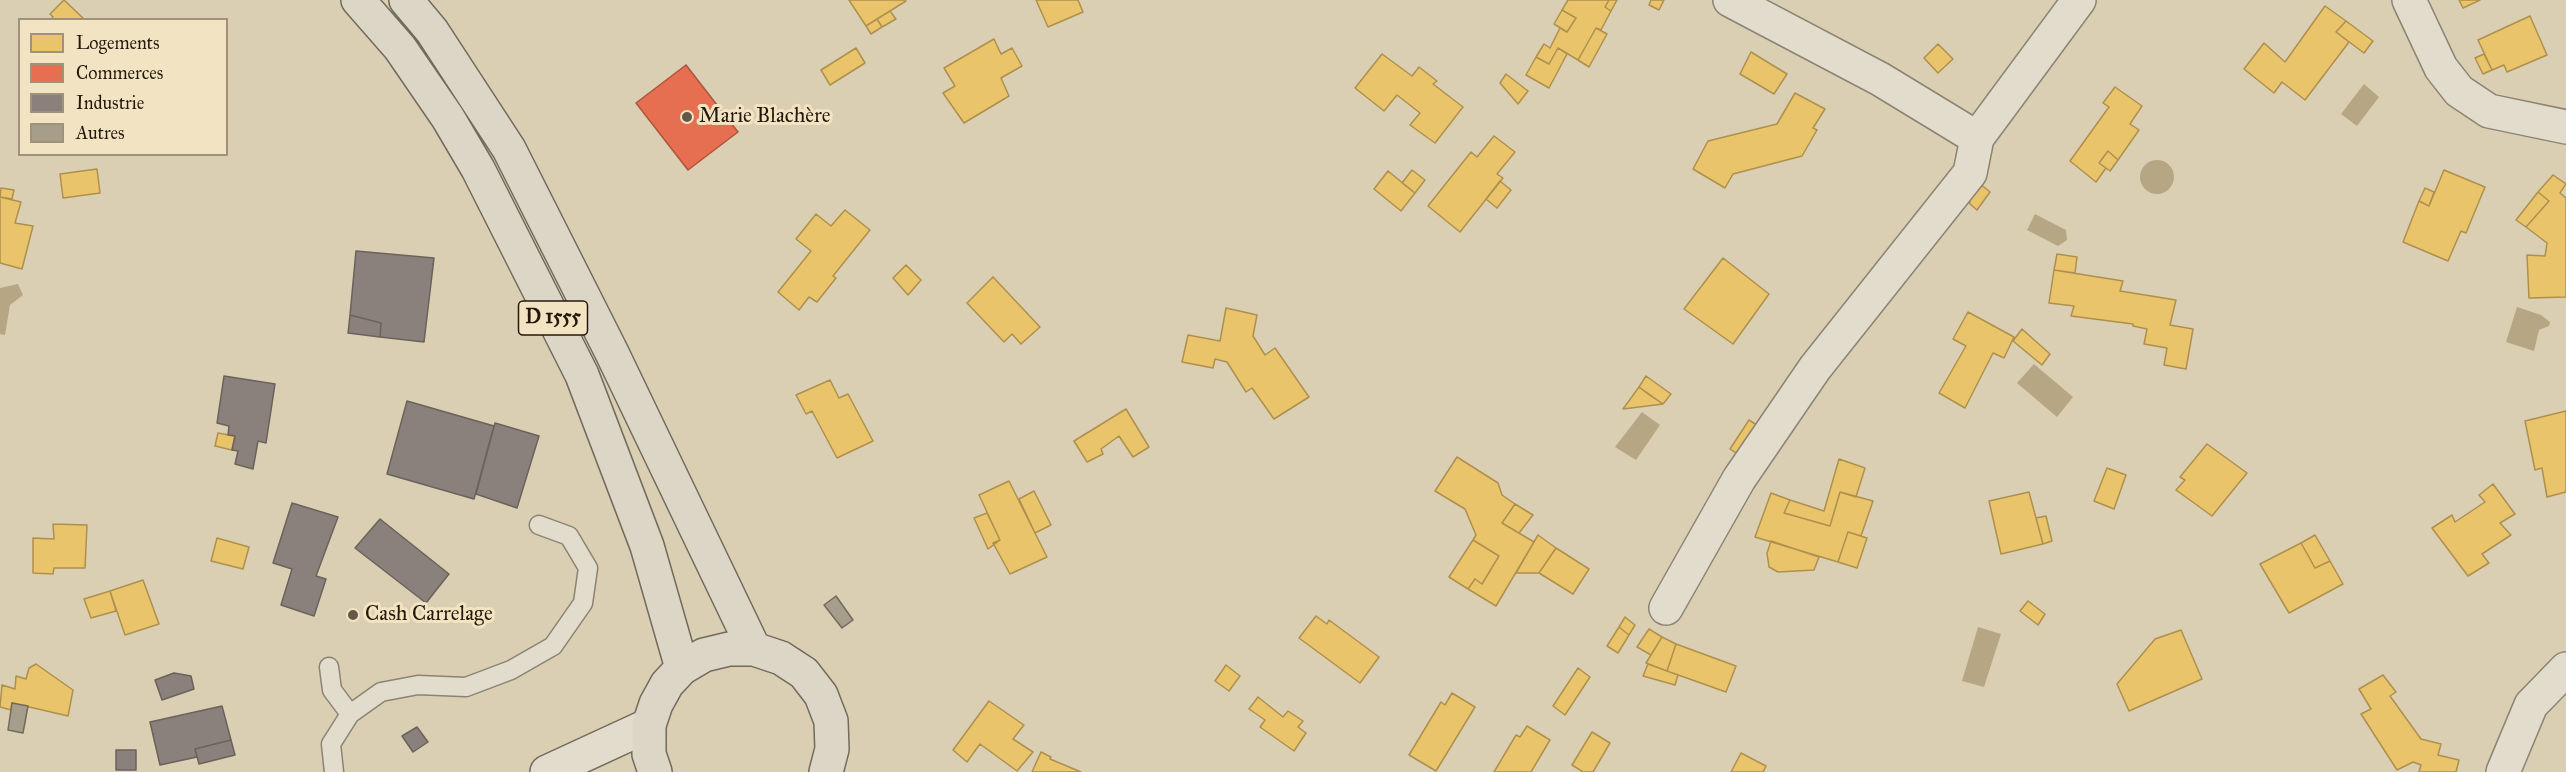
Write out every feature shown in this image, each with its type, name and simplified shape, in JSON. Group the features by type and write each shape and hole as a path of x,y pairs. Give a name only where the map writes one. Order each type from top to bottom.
{"main road":[{"name":"D 1555","path":"358,0 400,48 448,118 478,170 582,375 647,546 682,668"},
{"name":"D 1555","path":"406,0 432,31 509,148 612,353 754,649"},
{"path":"655,772 649,754 649,725 656,704 667,684 682,668 704,655 729,649 754,649 781,657 804,673 821,695 831,721 834,764"}],"street":[{"path":"1730,0 1880,79 1977,138"},
{"path":"1666,608 1739,479 1815,368 1970,173 1977,138 2079,0"},
{"path":"2409,0 2441,68 2459,92 2489,111 2566,128"},
{"path":"2503,772 2531,705 2566,669"},
{"path":"548,772 649,725"}],"lane":[{"path":"334,772 331,744 350,714 381,692 418,685 466,687 511,670 553,646 583,603 588,568 569,536 539,525"},
{"path":"329,667 332,690 350,714"}],"shaded area":[{"path":"2364,84 2379,97 2357,126 2341,114"},
{"path":"2157,160 2169,165 2174,177 2169,189 2157,194 2145,189 2140,177 2145,165"},
{"path":"2035,214 2066,230 2067,240 2058,246 2027,230"},
{"path":"18,284 23,295 10,305 5,335 0,334 0,288"},
{"path":"2517,307 2541,315 2550,322 2549,326 2539,330 2534,351 2506,342"},
{"path":"2034,364 2073,397 2057,417 2017,383"},
{"path":"1642,412 1660,425 1636,460 1615,447"},
{"path":"1978,627 2001,634 1984,687 1962,681"}],"building: Logements":[{"path":"64,0 83,18 52,18 50,14"},
{"path":"849,0 905,0 906,1 866,26"},
{"path":"1036,0 1078,0 1083,12 1048,27"},
{"path":"1568,0 1609,0 1605,7 1611,11 1601,30 1596,28 1578,60 1558,48 1549,64 1536,57 1544,44 1550,48 1560,28 1567,32 1576,18 1562,10"},
{"path":"1609,0 1617,0 1611,11 1605,7"},
{"path":"1651,0 1664,0 1659,10 1649,5"},
{"path":"2459,0 2480,0 2463,8"},
{"path":"2325,6 2346,21 2336,32 2349,42 2305,100 2282,82 2274,93 2244,69 2264,43 2285,62"},
{"path":"1562,10 1576,18 1567,32 1554,24"},
{"path":"890,11 896,19 882,27 877,19"},
{"path":"2530,16 2547,55 2507,72 2504,65 2492,70 2478,40"},
{"path":"877,19 882,27 871,34 866,26"},
{"path":"2346,21 2373,41 2364,53 2336,32"},
{"path":"1596,28 1607,34 1589,67 1578,60"},
{"path":"994,39 1001,54 1012,48 1022,66 1001,78 1009,96 964,123 943,93 955,86 944,68"},
{"path":"1938,44 1953,59 1938,73 1924,58"},
{"path":"856,48 865,63 830,85 821,70"},
{"path":"1558,48 1567,54 1549,88 1526,75 1536,57 1549,64"},
{"path":"1751,52 1787,74 1774,94 1740,74"},
{"path":"1382,54 1412,76 1419,67 1437,81 1433,84 1463,107 1435,143 1410,125 1420,113 1397,95 1384,111 1355,88"},
{"path":"2484,54 2492,70 2483,74 2475,58"},
{"path":"1506,74 1528,91 1518,104 1500,83"},
{"path":"2115,87 2142,106 2130,124 2139,130 2118,160 2108,151 2099,163 2106,168 2096,182 2070,161 2109,107 2103,103"},
{"path":"1795,93 1825,109 1813,128 1817,130 1802,156 1733,174 1725,188 1693,169 1708,141 1777,124"},
{"path":"1494,136 1515,152 1497,174 1503,178 1460,232 1428,206 1471,152 1477,157"},
{"path":"2108,151 2118,160 2110,171 2099,163"},
{"path":"97,169 100,193 63,198 60,174"},
{"path":"1412,170 1425,180 1415,193 1402,183"},
{"path":"2444,170 2485,187 2466,233 2461,231 2448,261 2403,242 2419,201 2429,206"},
{"path":"1388,171 1415,193 1401,211 1374,189"},
{"path":"2553,175 2566,184 2560,193 2566,198 2566,297 2529,298 2527,255 2545,256 2547,243 2526,227 2549,201 2538,192"},
{"path":"1974,179 1990,192 1977,210 1970,204 1967,188"},
{"path":"1500,181 1511,190 1497,208 1486,199"},
{"path":"1,188 14,190 12,199 0,197"},
{"path":"2425,188 2434,192 2429,206 2419,201"},
{"path":"2538,192 2549,201 2526,227 2516,220"},
{"path":"0,197 21,202 15,223 33,226 22,269 0,263"},
{"path":"845,210 870,230 833,276 836,278 817,302 809,297 799,310 778,292 811,251 796,239 816,214 831,226"},
{"path":"2057,254 2077,257 2075,273 2054,270"},
{"path":"1723,258 1769,294 1733,344 1684,309"},
{"path":"906,265 921,280 908,295 893,278"},
{"path":"2054,270 2123,281 2120,291 2176,300 2170,325 2193,329 2186,369 2164,365 2167,348 2144,344 2147,329 2133,326 2133,324 2071,316 2074,306 2049,303"},
{"path":"993,277 1040,327 1021,344 1012,334 1004,342 967,303"},
{"path":"1226,308 1257,315 1253,336 1265,355 1275,348 1309,397 1274,419 1252,388 1246,392 1227,362 1215,359 1213,368 1182,362 1188,335 1220,341"},
{"path":"1968,312 2014,337 2004,358 1993,353 1965,408 1939,393 1966,346 1953,339"},
{"path":"2022,329 2050,354 2042,365 2013,341"},
{"path":"1646,376 1671,394 1663,404 1639,387"},
{"path":"830,380 839,398 848,394 873,441 837,458 812,411 806,414 796,395"},
{"path":"1639,387 1648,394 1663,404 1623,409"},
{"path":"1126,409 1149,447 1133,457 1119,436 1101,449 1103,454 1087,462 1074,441"},
{"path":"2566,411 2566,492 2547,497 2542,468 2535,470 2525,421"},
{"path":"1749,420 1760,427 1742,457 1730,449"},
{"path":"218,433 235,436 232,450 215,446"},
{"path":"2207,444 2247,473 2212,516 2176,490 2185,480 2180,477"},
{"path":"1457,457 1498,483 1502,495 1515,504 1502,523 1534,542 1496,606 1468,589 1475,579 1482,584 1499,556 1473,540 1476,535 1465,509 1435,491"},
{"path":"1839,459 1865,468 1856,497 1840,492 1830,526 1784,513 1790,500 1824,511"},
{"path":"2107,468 2126,475 2114,509 2094,501"},
{"path":"1009,481 1047,557 1010,574 993,543 1000,540 979,495"},
{"path":"2493,484 2515,514 2500,523 2511,535 2482,554 2489,563 2468,576 2432,528 2452,515 2455,522 2485,502 2479,495"},
{"path":"1034,491 1051,525 1035,533 1019,499"},
{"path":"1840,492 1873,501 1861,536 1848,532 1838,562 1755,537 1771,493 1790,500 1784,513 1830,526"},
{"path":"2029,492 2043,544 2001,554 1989,501"},
{"path":"1515,504 1533,515 1519,533 1502,523"},
{"path":"987,513 1000,540 988,549 974,518"},
{"path":"2046,516 2052,541 2043,544 2036,518"},
{"path":"53,524 87,525 85,568 54,568 53,574 33,573 33,538 54,539"},
{"path":"1848,532 1867,538 1857,568 1838,562"},
{"path":"1538,535 1556,548 1539,573 1516,573"},
{"path":"2315,535 2330,561 2315,568 2301,543"},
{"path":"217,538 249,547 243,569 211,561"},
{"path":"1473,540 1499,556 1482,584 1475,579 1468,589 1449,577"},
{"path":"1771,541 1819,557 1814,570 1778,572 1769,567 1767,553"},
{"path":"2301,543 2315,568 2330,561 2343,584 2289,613 2260,564"},
{"path":"1556,548 1589,569 1573,594 1539,573"},
{"path":"143,580 159,624 125,635 110,591"},
{"path":"110,591 116,611 91,618 84,599"},
{"path":"2028,601 2045,614 2038,625 2020,611"},
{"path":"1316,616 1327,624 1329,620 1379,657 1360,683 1299,638"},
{"path":"1625,617 1635,625 1629,635 1619,627"},
{"path":"1619,627 1629,635 1618,653 1607,646"},
{"path":"1649,629 1662,637 1651,655 1637,647"},
{"path":"2181,630 2202,679 2129,711 2117,684 2155,639"},
{"path":"1662,637 1676,644 1667,671 1646,663"},
{"path":"1676,644 1736,666 1726,692 1667,671"},
{"path":"36,664 73,690 68,716 12,703 11,710 0,707 2,685 15,689 16,676 26,679 29,668"},
{"path":"1648,664 1678,675 1675,685 1643,676"},
{"path":"1226,665 1240,676 1229,691 1215,681"},
{"path":"1578,668 1590,677 1565,715 1553,706"},
{"path":"2383,675 2396,692 2390,696 2421,739 2441,744 2438,755 2459,760 2456,772 2419,772 2421,765 2413,762 2397,770 2361,714 2371,709 2359,689"},
{"path":"1452,693 1475,707 1436,771 1409,755 1441,702 1445,705"},
{"path":"1258,697 1283,717 1288,711 1303,721 1298,727 1306,733 1294,751 1260,727 1265,720 1249,709"},
{"path":"989,701 1024,725 1013,739 1033,752 1017,771 980,744 967,762 953,750"},
{"path":"1527,726 1550,740 1531,772 1494,772 1516,735 1520,737"},
{"path":"1592,732 1610,743 1593,772 1583,772 1572,765"},
{"path":"1041,752 1051,757 1050,759 1081,772 1032,772"},
{"path":"1741,753 1766,766 1763,772 1731,772"}],"building: Commerces":[{"name":"Marie Blachère","path":"686,65 738,132 688,170 636,103"}],"building: Industrie":[{"path":"356,251 434,258 424,342 380,337 381,323 350,315"},
{"path":"350,315 381,323 380,337 348,333"},
{"path":"224,376 275,384 266,443 258,441 253,469 235,464 238,451 232,450 235,436 228,435 229,426 217,423"},
{"path":"407,401 494,426 474,499 387,474"},
{"path":"495,423 539,436 517,508 476,494"},
{"path":"292,503 338,517 316,576 326,579 314,616 281,605 292,569 273,563"},
{"path":"380,519 449,574 426,603 355,548"},
{"path":"174,673 191,676 194,689 162,700 155,680"},
{"path":"222,706 231,740 195,749 197,757 160,765 150,722"},
{"path":"417,727 428,742 413,752 402,736"},
{"path":"231,740 235,755 199,764 195,749"},
{"path":"116,750 136,750 136,770 116,770"}],"building: Autres":[{"path":"836,596 853,620 842,628 824,605"},
{"path":"12,703 28,706 23,733 8,730"}],"place":[{"name":"Marie Blachère","path":"687,117"},
{"name":"Cash Carrelage","path":"353,615"}]}
